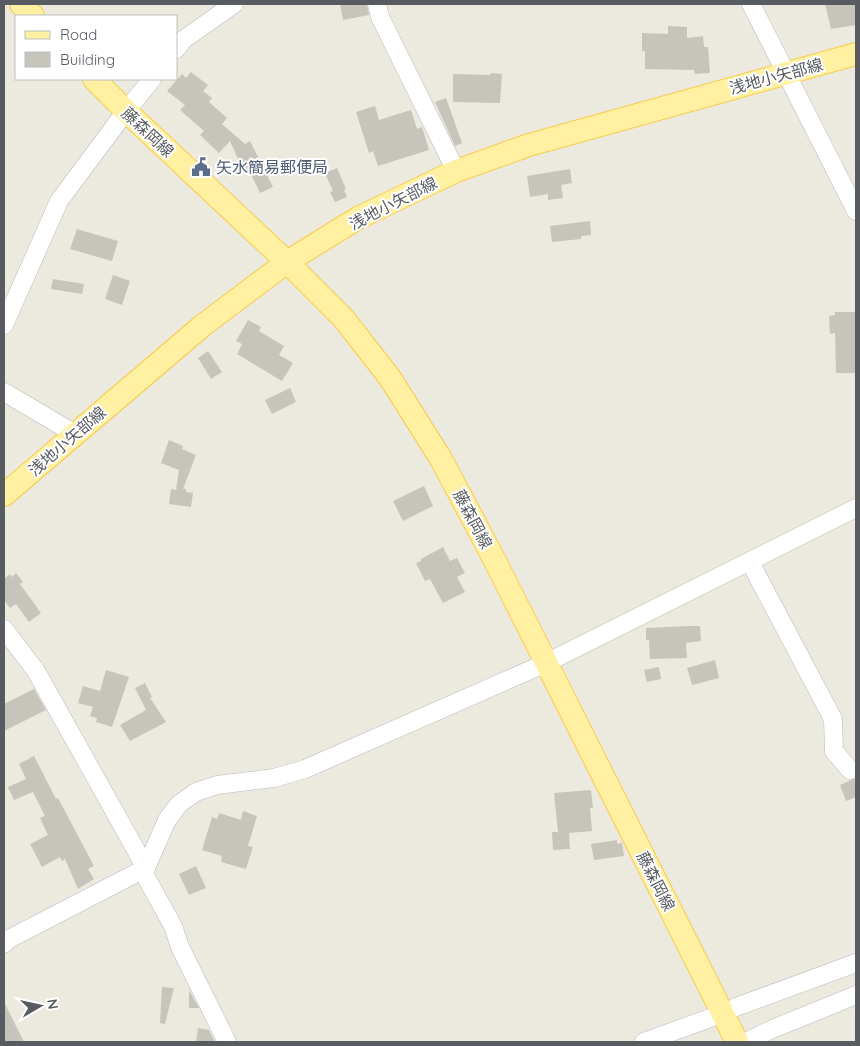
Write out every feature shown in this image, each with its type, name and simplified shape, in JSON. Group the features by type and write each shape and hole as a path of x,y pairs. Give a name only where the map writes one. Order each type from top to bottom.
{"main road":[{"path":"21,4 32,15"},
{"name":"浅地小矢部線","path":"4,495 202,326 288,262 358,218 456,172 538,142 856,54"},
{"name":"藤森岡線","path":"95,80 288,262 344,319 395,386 442,459 737,1042"}],"street":[{"path":"178,46 183,40 234,4"},
{"path":"377,4 380,17 456,172"},
{"path":"751,4 856,211"},
{"path":"4,325 59,202 151,80"},
{"path":"4,392 74,434"},
{"path":"4,944 9,939 144,869 167,820 179,804 196,792 217,784 274,778 305,769 546,663 856,508"},
{"path":"750,562 833,719 834,751 850,770"},
{"path":"4,629 36,672 144,869 173,926 180,947 228,1042"},
{"path":"736,1008 856,963"},
{"path":"746,1042 770,1030 856,995"},
{"path":"644,1042 710,1018"}],"building":[{"path":"340,4 367,4 369,15 343,20"},
{"path":"825,4 856,4 856,25 831,29"},
{"path":"668,26 687,27 687,38 703,36 704,47 708,47 710,73 695,74 694,70 645,69 642,33 668,34"},
{"path":"191,72 208,85 203,91 212,98 209,102 227,118 222,124 245,144 250,141 273,187 260,193 248,168 243,170 230,141 219,153 200,135 204,131 180,110 185,105 167,91 182,74 186,78"},
{"path":"491,73 502,74 500,103 453,102 453,74 490,75"},
{"path":"446,98 462,143 455,146 435,102"},
{"path":"375,106 379,120 411,110 417,129 422,127 429,150 378,166 373,151 369,153 356,112"},
{"path":"337,168 346,189 344,190 347,197 335,202 330,192 333,191 325,173"},
{"path":"570,169 572,183 561,185 563,198 548,200 548,194 530,197 527,176"},
{"path":"590,221 591,235 581,236 581,239 552,242 550,226"},
{"path":"77,229 118,241 112,261 70,249"},
{"path":"113,275 130,281 122,305 105,299"},
{"path":"53,279 84,284 82,294 51,289"},
{"path":"835,312 856,312 856,373 836,373 835,333 830,334 829,316 835,315"},
{"path":"248,320 261,327 259,331 284,346 279,355 293,363 282,381 237,354 242,344 236,341"},
{"path":"208,351 222,372 211,379 198,358"},
{"path":"290,388 296,402 272,414 265,400"},
{"path":"169,440 183,446 182,449 196,455 183,489 186,489 186,492 193,493 191,507 169,504 171,489 176,490 179,470 161,463"},
{"path":"424,486 433,506 403,521 393,501"},
{"path":"443,547 450,561 457,558 465,573 457,577 465,592 443,603 430,579 425,581 416,563"},
{"path":"16,573 23,582 20,584 41,613 29,622 16,604 10,608 4,600 4,579 10,574 12,577"},
{"path":"700,626 701,641 686,643 687,658 650,659 649,640 646,640 646,628"},
{"path":"715,660 719,678 692,685 687,668"},
{"path":"659,667 661,679 647,682 644,670"},
{"path":"106,670 129,677 112,727 96,722 97,718 90,716 93,707 78,703 83,686 100,691"},
{"path":"145,683 152,697 150,698 166,722 130,741 120,725 146,710 135,688"},
{"path":"34,689 46,710 4,731 4,704"},
{"path":"34,756 94,866 88,869 94,879 78,889 65,859 62,861 60,857 42,867 30,844 48,835 40,818 45,816 33,792 14,800 8,787 26,779 19,764"},
{"path":"856,778 856,797 846,801 840,785"},
{"path":"591,790 593,808 590,808 592,831 569,833 570,849 553,850 552,832 558,832 554,793"},
{"path":"243,811 257,816 248,846 253,847 246,869 221,862 222,856 202,850 212,817 217,819 219,813 241,820"},
{"path":"617,840 617,844 622,843 624,856 594,860 591,844"},
{"path":"196,866 206,888 189,895 179,874"},
{"path":"162,987 174,988 165,1024 160,1023"},
{"path":"189,990 199,1008 189,1008"},
{"path":"4,1002 24,1042 4,1042"},
{"path":"198,1028 209,1030 215,1042 196,1042"}],"place":[{"name":"矢水簡易郵便局","path":"201,167"}]}
